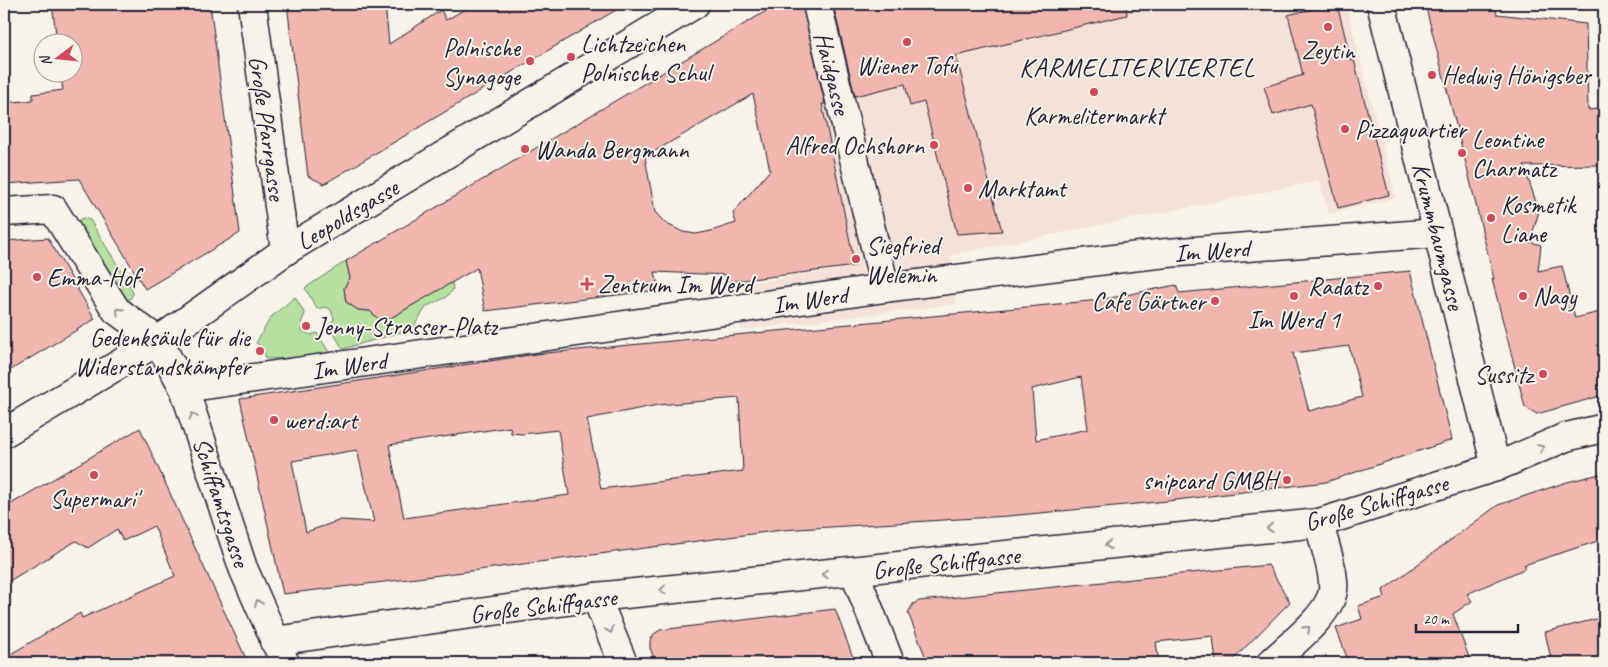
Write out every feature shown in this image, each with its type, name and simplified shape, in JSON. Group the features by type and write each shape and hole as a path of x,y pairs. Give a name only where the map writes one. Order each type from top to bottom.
{"street":[{"name":"Große Pfarrgasse","path":"252,4 285,251"},
{"name":"Leopoldsgasse","path":"4,433 158,341 285,251 695,4"},
{"name":"Haidgasse","path":"817,4 885,288"},
{"name":"Krummbaumgasse","path":"1382,4 1496,467"},
{"path":"4,212 53,209 116,310 158,341"},
{"name":"Im Werd","path":"184,388 931,282 1167,253 1438,233"},
{"name":"Schiffamtsgasse","path":"158,341 184,388 243,568 280,652"},
{"name":"Große Schiffgasse","path":"280,652 596,597 1318,523 1496,467 1566,437 1604,428"},
{"path":"1271,663 1315,621 1326,607 1333,591 1331,573 1318,523"},
{"path":"854,571 890,663"},
{"path":"596,597 623,663"}],"shaded area":[{"name":"Karmelitermarkt","path":"801,4 1346,4 1396,198 1329,214 1319,181 951,255 956,304 741,330 731,286 855,266"}],"green space":[{"path":"80,219 90,220 131,287 133,294 130,299 122,300 77,223"},
{"path":"346,261 350,278 344,288 346,302 358,310 370,311 382,323 452,282 453,290 445,298 427,306 412,329 343,349 329,326 334,319 331,310 326,307 317,309 305,288"},
{"path":"295,297 305,314 301,323 302,330 310,335 317,333 329,352 314,357 266,359 263,348 256,343 271,317"}],"building":[{"path":"52,4 210,4 240,233 145,289 79,179 4,184 4,103 33,100 33,94 63,90 62,82 82,82 82,32 56,32"},
{"path":"287,4 385,4 389,44 441,10 446,20 474,4 626,4 324,184 308,176"},
{"path":"778,4 802,4 825,104 822,104 855,266 728,282 726,275 655,272 659,290 485,311 477,268 382,323 370,311 358,310 346,302 344,288 350,278 346,261","holes":["753,94 770,170 733,213 736,223 696,234 683,232 665,223 655,212 645,157"]},
{"path":"833,4 1126,4 1127,15 956,56 1002,231 957,234 924,102 910,106 905,84 855,96"},
{"name":"Pizzaquartier","path":"1337,4 1351,60 1354,60 1389,195 1338,208 1311,104 1273,115 1264,87 1303,75 1288,15"},
{"path":"1425,4 1494,4 1497,14 1586,24 1588,110 1600,109 1599,165 1524,166 1539,211 1530,242 1541,245 1538,271 1562,266 1575,318 1604,311 1604,395 1537,414 1525,407"},
{"name":"Emma-Hof","path":"48,238 95,319 4,374 4,241"},
{"path":"1410,271 1452,440 1326,482 1168,501 1008,516 782,530 283,594 240,399 536,354 1100,300 1176,285 1179,293","holes":["1349,346 1362,397 1309,411 1293,353","1081,377 1088,429 1036,440 1032,389","739,398 743,471 601,489 587,419 658,405","510,427 511,433 522,434 558,430 569,495 404,518 389,445","357,450 374,522 341,520 306,532 292,461"]},
{"path":"140,428 248,663 4,663 4,658 80,613 82,618 175,576 154,526 123,541 117,529 88,548 76,541 4,584 4,508"},
{"path":"1604,473 1604,539 1524,565 1526,568 1467,594 1472,601 1453,614 1471,663 1349,663 1336,628 1362,619 1358,606 1385,597 1383,590 1498,505 1567,482"},
{"path":"1268,565 1290,602 1230,663 1216,663 1213,636 1156,642 1159,663 928,663 908,613 913,604 919,601"},
{"path":"835,609 855,663 656,663 650,648 650,641 654,634 660,630"},
{"path":"1604,617 1604,663 1552,663 1545,632"}],"place":[{"name":"Zeytin","path":"1328,27"},
{"name":"Wiener Tofu","path":"907,42"},
{"name":"Lichtzeichen Polnische Schul","path":"571,57"},
{"name":"Polnische Synagoge","path":"530,61"},
{"name":"Hedwig Hönigsber","path":"1432,75"},
{"name":"Karmelitermarkt","path":"1094,92"},
{"name":"Pizzaquartier","path":"1345,129"},
{"name":"Alfred Ochshorn","path":"934,145"},
{"name":"Wanda Bergmann","path":"525,149"},
{"name":"Leontine Charmatz","path":"1462,153"},
{"name":"Marktamt","path":"968,188"},
{"name":"Kosmetik Liane","path":"1491,218"},
{"name":"Siegfried Welemin","path":"856,259"},
{"name":"Emma-Hof","path":"37,277"},
{"name":"Zentrum Im Werd","path":"587,284"},
{"name":"Radatz","path":"1378,286"},
{"name":"Im Werd 1","path":"1294,296"},
{"name":"Nagy","path":"1523,296"},
{"name":"Cafe Gärtner","path":"1215,301"},
{"name":"Jenny-Strasser-Platz","path":"306,326"},
{"name":"Gedenksäule für die Widerstandskämpfer","path":"260,351"},
{"name":"Sussitz","path":"1543,374"},
{"name":"werd:art","path":"274,420"},
{"name":"Supermari'","path":"94,475"},
{"name":"snipcard GMBH","path":"1287,480"}],"district":[{"name":"KARMELITERVIERTEL","path":"1137,67"}]}
